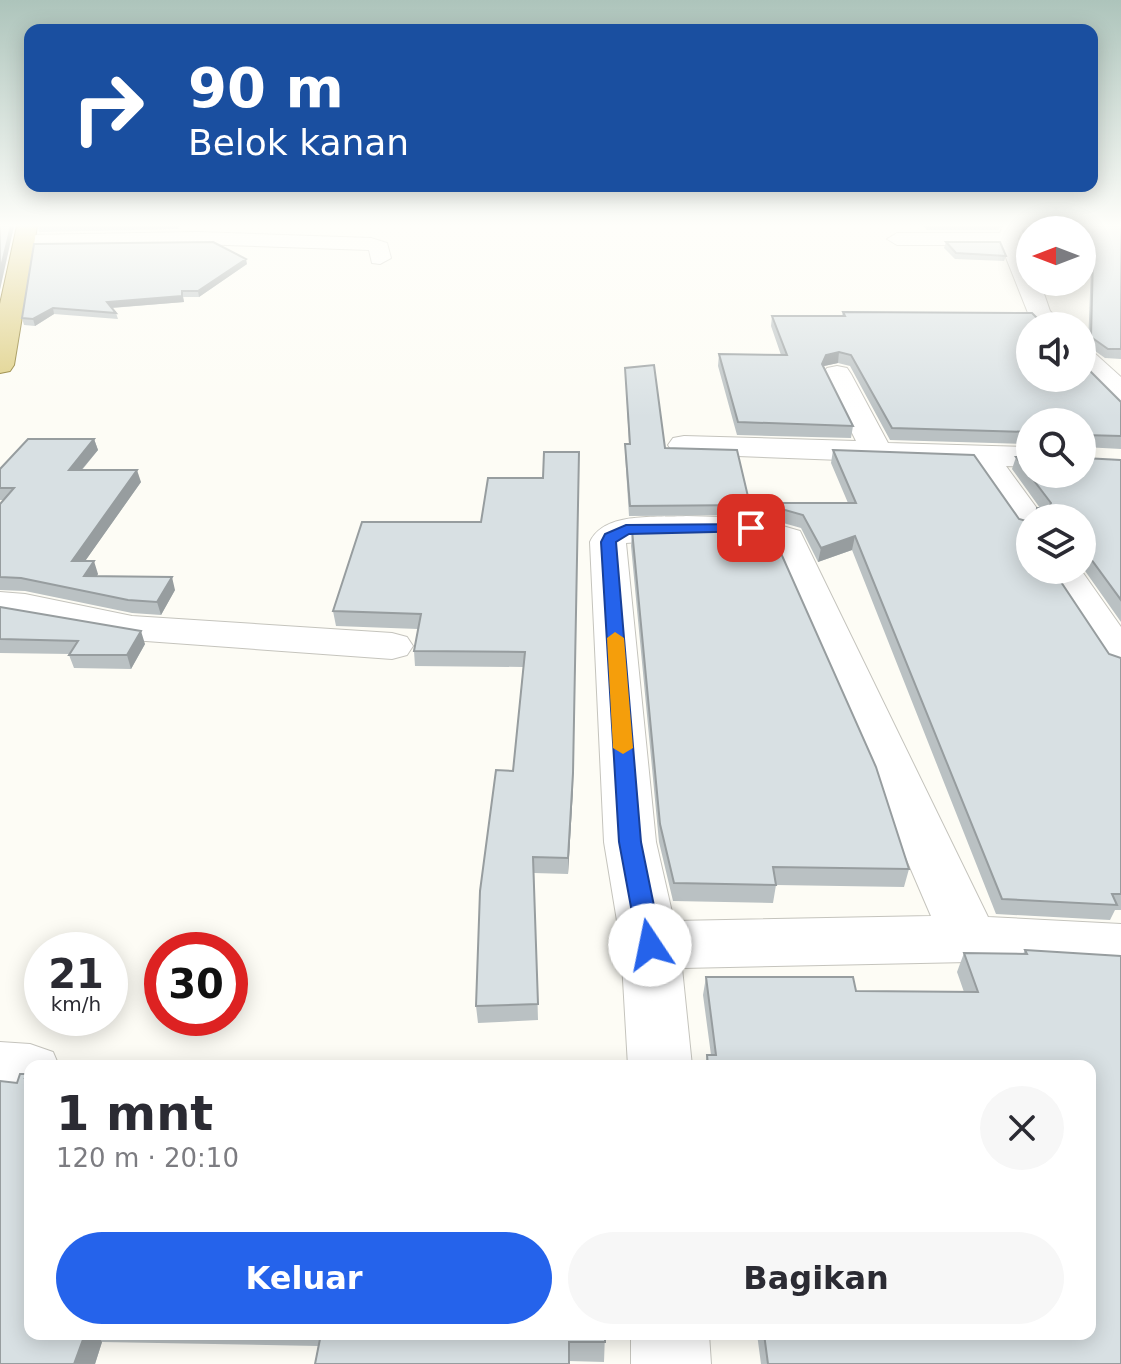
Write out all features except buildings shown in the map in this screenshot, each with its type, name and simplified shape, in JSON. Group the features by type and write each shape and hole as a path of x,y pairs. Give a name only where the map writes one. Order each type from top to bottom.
{"main road":[{"path":"0,365 12,290"}],"street":[{"path":"1031,290 1039,312"},
{"path":"1096,369 1121,392"},
{"path":"837,374 877,452"},
{"path":"684,445 1016,457"},
{"path":"982,456 1016,504"},
{"path":"660,1060 650,945 630,842 608,542 610,537 626,530 751,528 777,532 787,539 871,726 910,802 969,939"},
{"path":"1071,584 1121,658"},
{"path":"0,604 25,606 132,628 392,646"},
{"path":"650,945 969,939 1121,948"},
{"path":"0,1071 24,1073"},
{"path":"670,1340 671,1364"}],"slow traffic":[{"path":"615,638 623,748"}],"route":[{"path":"650,945 630,842 608,542 610,537 626,530 751,528"}]}
